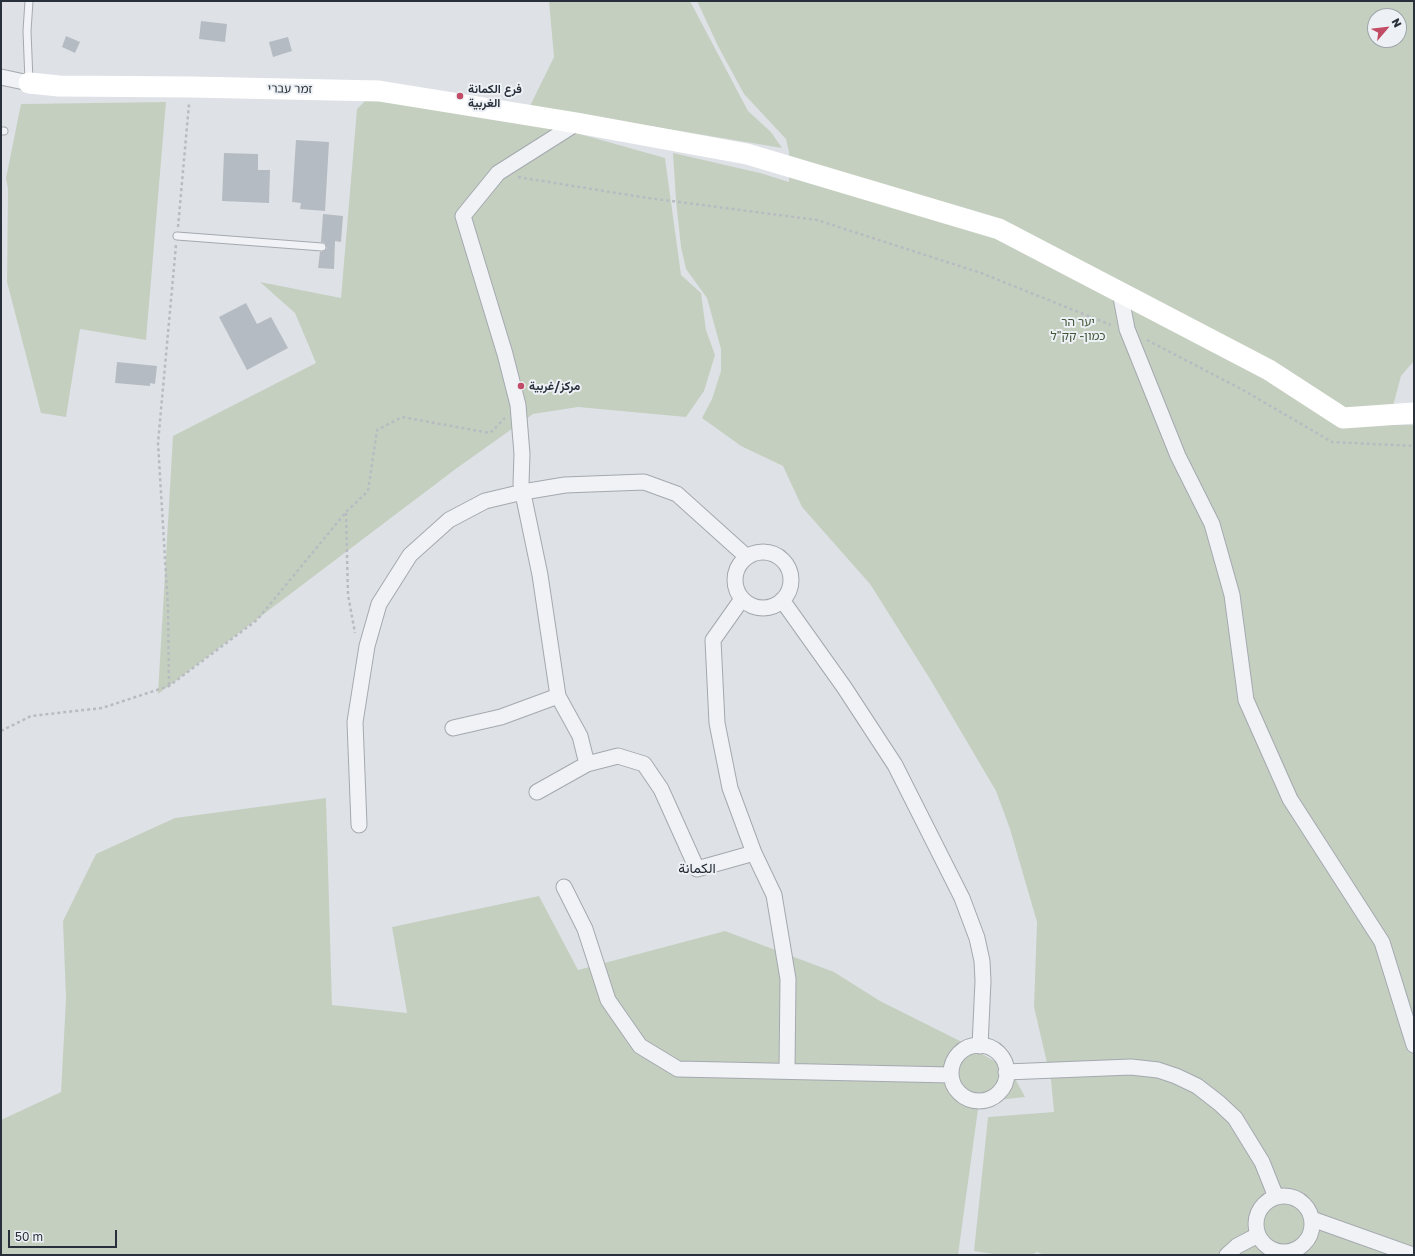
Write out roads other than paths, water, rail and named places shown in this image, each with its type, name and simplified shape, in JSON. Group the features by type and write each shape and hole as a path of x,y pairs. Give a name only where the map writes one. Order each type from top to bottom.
{"main road":[{"name":"זמר עברי","path":"29,83 59,86 191,86 379,91 577,123 747,154 1000,228 1269,370 1343,418 1414,413"}],"street":[{"name":"זמר עברי","path":"1,77 29,83"},
{"path":"577,123 498,173 463,216 505,354 518,405 522,454 521,484 540,575 558,696 580,736 587,764"},
{"path":"1120,292 1127,329 1178,456 1212,524 1232,595 1246,700 1290,799 1382,942 1414,1045"},
{"path":"359,825 355,722 366,646 379,604 410,555 448,520 485,502 523,492 565,485 644,482 677,494 747,557"},
{"path":"765,552 774,554 782,559 789,571 791,584 788,592 782,600 767,608 758,608 742,599 737,586 736,572 740,564 747,557 755,553 765,552"},
{"path":"742,599 713,640 717,723 730,788 754,853 774,895 788,979 787,1070"},
{"path":"782,600 844,687 895,765 962,898 978,938 982,961 983,981 980,1046"},
{"path":"453,728 500,717 558,696"},
{"path":"536,792 587,764 618,756 644,764 661,789 697,869 754,853"},
{"path":"564,887 585,929 608,1000 640,1046 678,1068 951,1075"},
{"path":"980,1046 989,1048 997,1053 1003,1060 1006,1072 1004,1086 999,1093 992,1098 983,1101 965,1098 953,1084 951,1075 952,1066 959,1054 971,1047 980,1046"},
{"path":"1006,1072 1131,1067 1158,1070 1176,1076 1197,1086 1220,1103 1235,1118 1262,1162 1276,1197"},
{"path":"1286,1196 1295,1198 1303,1203 1312,1219 1312,1228 1306,1249 1288,1252 1279,1252 1263,1243 1258,1235 1256,1226 1257,1216 1261,1208 1276,1197 1286,1196"},
{"path":"1312,1219 1413,1255 1414,1248"},
{"path":"1227,1255 1237,1246 1258,1235"}],"lane":[{"path":"29,1 27,31 29,83"},
{"path":"177,236 322,247"}],"place":[{"name":"فرع الكمانة الغربية","path":"460,96"},
{"name":"مركز/غربية","path":"521,386"}],"district":[{"name":"الكمانة","path":"697,869"}],"park label":[{"name":"יער הר כמון- קק\"ל","path":"1078,329"}]}
